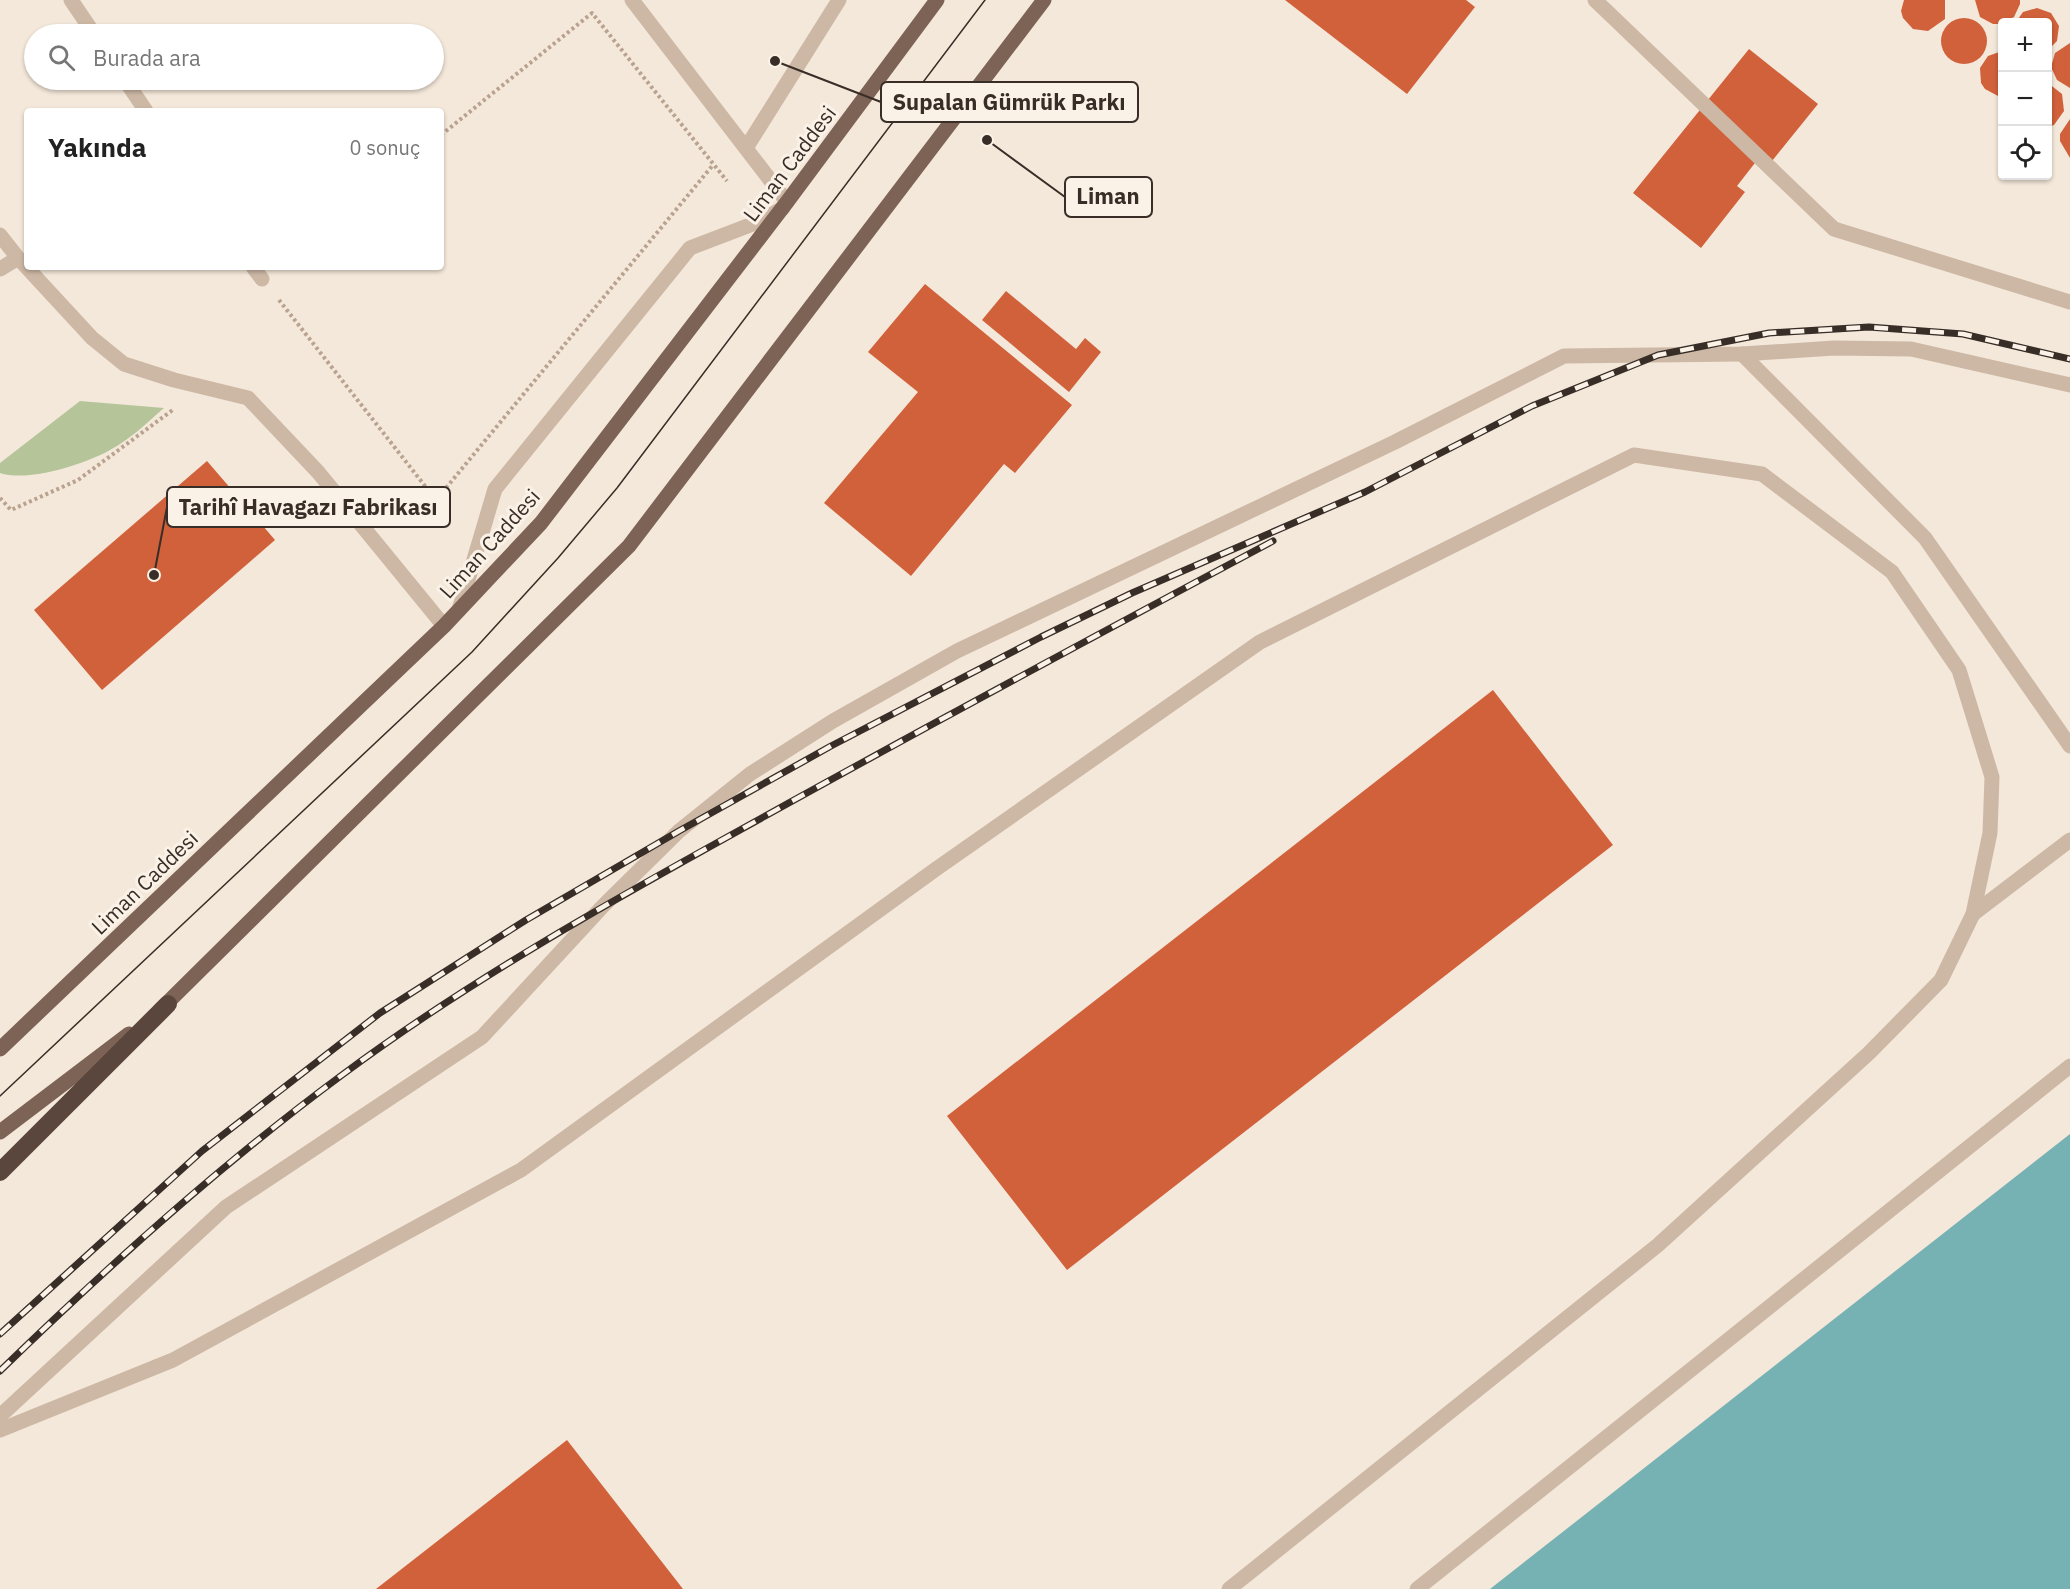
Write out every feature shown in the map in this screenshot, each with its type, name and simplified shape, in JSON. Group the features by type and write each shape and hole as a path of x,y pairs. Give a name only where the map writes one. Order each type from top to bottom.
{"highway":[{"path":"0,1172 168,1004"}],"main road":[{"name":"Liman Caddesi","path":"0,1049 444,626 540,523 785,205 938,0"},
{"path":"0,1132 168,1004 629,546 1044,0"}],"street":[{"path":"71,0 87,24"},
{"path":"459,610 495,489 690,248 758,222 785,205 746,148 632,0"},
{"path":"746,148 839,0"},
{"path":"1595,0 1834,229 2070,302"},
{"path":"132,90 144,108"},
{"path":"0,235 24,264"},
{"path":"0,269 18,258"},
{"path":"29,270 92,338 124,364 204,388 248,398 318,472 444,626"},
{"path":"0,1416 226,1207 482,1036 603,906 679,831 750,774 833,721 957,651 1395,442 1564,356 1742,354 1834,348 1911,349 2070,385"},
{"path":"1742,354 1924,538 2070,746"},
{"path":"0,1430 173,1360 521,1170 936,869 1260,642 1634,455 1762,474 1892,572 1959,670 1992,777 1990,833 1973,914 1941,980 1869,1053 1658,1245 1229,1589"},
{"path":"1973,914 2070,840"},
{"path":"1417,1589 2070,1066"}],"path":[{"path":"444,133 592,14 727,182"},
{"path":"258,273 436,500 713,165"},
{"path":"0,498 11,510 78,480 204,388"}],"green space":[{"path":"80,401 164,408 126,440 109,451 79,464 28,475 0,473 0,463"}],"water":[{"path":"2070,1134 2070,1589 1490,1589"}],"building":[{"path":"1285,0 1466,0 1475,7 1407,94"},
{"path":"1904,0 1945,0 1945,19 1928,31 1913,29 1903,18 1901,11"},
{"path":"1975,0 2020,0 2012,18 1998,18 1998,24 1993,24 1980,17"},
{"path":"2037,8 2051,13 2059,26 2057,41 2052,46 2052,18 2019,18 2023,12"},
{"path":"1964,18 1980,25 1987,41 1980,57 1964,64 1948,57 1941,41 1948,25"},
{"path":"2070,43 2070,88 2057,80 2052,69 2055,53"},
{"path":"1749,49 1818,104 1768,166 1758,159 1737,186 1745,192 1701,248 1633,193"},
{"path":"1998,52 1998,96 1985,89 1981,83 1980,68 1988,56"},
{"path":"2052,86 2062,94 2064,111 2052,126"},
{"path":"2070,119 2070,158 2060,141 2060,134"},
{"path":"925,284 1072,405 1015,473 1004,464 911,576 824,503 918,392 868,352"},
{"path":"1006,291 1076,349 1085,338 1101,352 1069,392 982,320"},
{"path":"207,461 275,540 102,690 34,610"},
{"path":"1493,690 1613,845 1067,1270 947,1116"},
{"path":"567,1440 683,1589 376,1589"}],"tram line":[{"path":"0,1096 472,652 558,558 617,488 985,0"}],"railway":[{"path":"0,1334 202,1151 380,1013 526,920 831,746 1041,637 1132,593 1365,492 1532,406 1658,355 1769,333 1869,327 1963,334 2070,359"},
{"path":"0,1371 166,1217 252,1144 342,1075 444,1004 550,938 658,875 956,711 1273,541"}],"place":[{"name":"Supalan Gümrük Parkı","path":"775,61"},
{"name":"Liman","path":"987,140"},
{"name":"Tarihî Havagazı Fabrikası","path":"154,575"}]}
